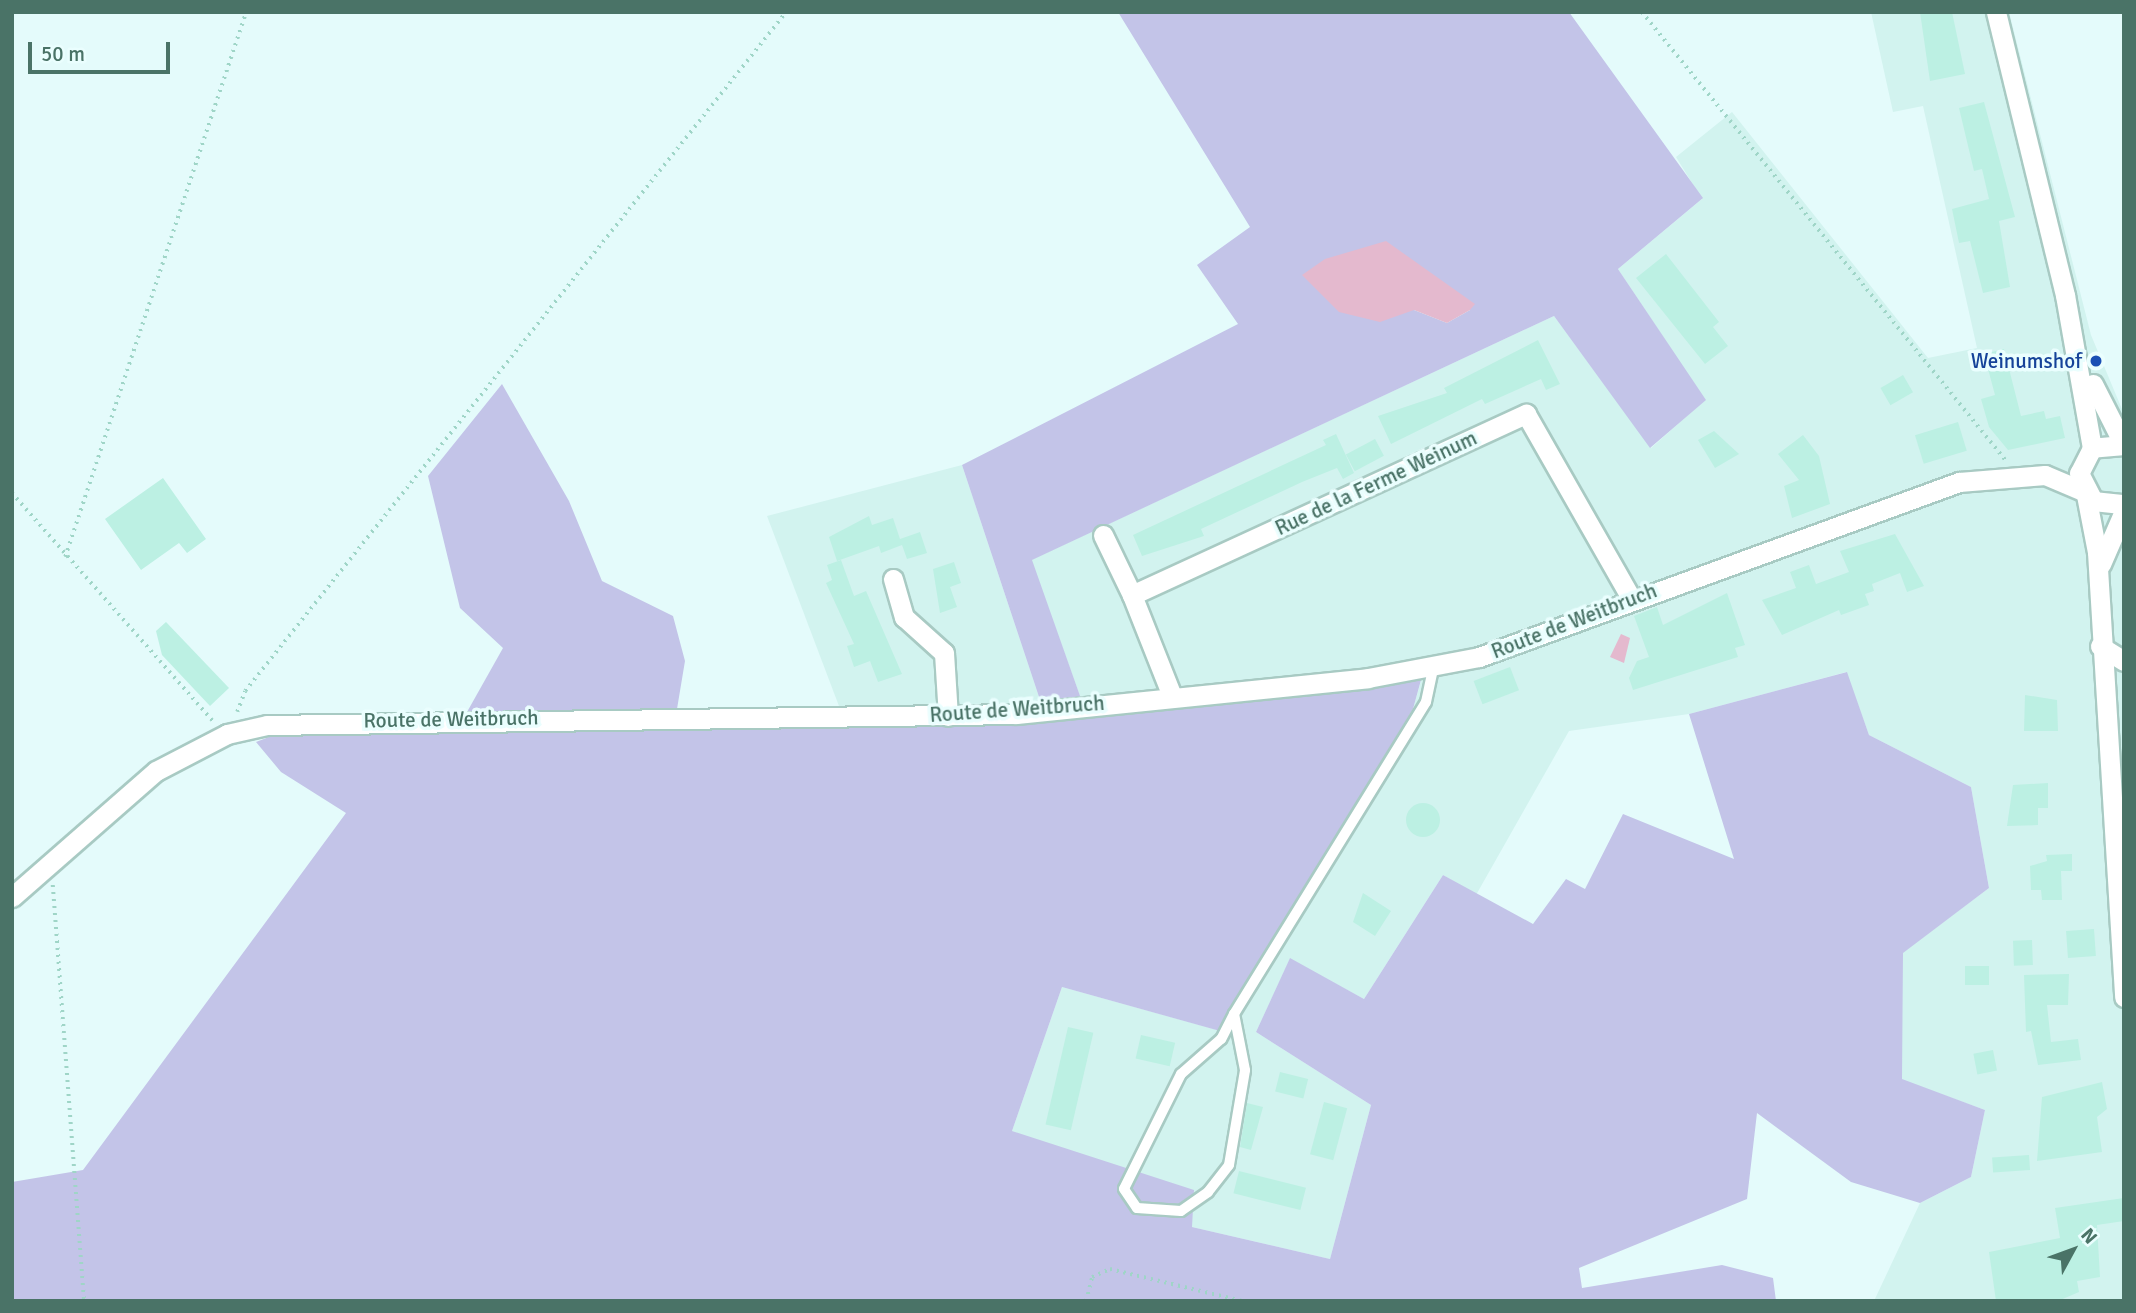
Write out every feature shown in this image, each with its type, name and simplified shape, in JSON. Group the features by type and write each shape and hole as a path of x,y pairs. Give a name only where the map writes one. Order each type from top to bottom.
{"street":[{"path":"1996,12 2065,295 2103,412 2124,445"},
{"path":"2065,295 2088,453 2079,473 2085,493 2098,575 2100,646 2124,997"},
{"name":"Rue de la Ferme Weinum","path":"1132,595 1526,414 1631,598"},
{"name":"Route de Weitbruch","path":"2045,475 2088,453 2124,445"},
{"name":"Route de Weitbruch","path":"12,897 51,858 156,771 227,734 334,720 948,716 1433,669 1916,495 2012,474 2045,475 2085,493 2101,505 2124,504"},
{"path":"2098,575 2124,511"},
{"path":"1103,535 1132,595 1172,696"},
{"path":"893,579 904,617 944,653 948,716"},
{"path":"2100,646 2124,661"}],"lane":[{"path":"1234,1014 1245,1070 1229,1165 1209,1192 1181,1211 1137,1208 1124,1189 1181,1074 1221,1039 1234,1014 1426,702 1433,669"}],"path":[{"path":"65,557 246,12"},
{"path":"12,493 65,557 227,734 245,691 786,12"},
{"path":"1642,12 2004,455 2012,474"},
{"path":"51,858 85,1301"},
{"path":"1086,1301 1092,1277 1110,1269 1242,1301"},
{"path":"1475,1301 1497,1301"}],"shaded area":[{"path":"1118,12 1569,12 1703,198 1618,269 1706,400 1650,448 1554,316 1032,560 1085,710 1421,680 1413,709 1220,1031 1062,987 1012,1131 1194,1190 1192,1227 1330,1259 1371,1105 1256,1032 1290,958 1364,999 1443,875 1533,924 1566,879 1585,889 1623,814 1734,859 1689,714 1847,672 1869,735 1971,787 1989,888 1903,953 1902,1079 1985,1110 1971,1177 1920,1203 1851,1182 1757,1113 1747,1199 1579,1268 1582,1288 1722,1265 1773,1278 1776,1301 12,1301 12,1182 83,1170 346,813 281,772 256,742 287,730 1047,721 962,465 1238,324 1197,265 1250,227","holes":["1414,310 1470,310 1447,323"]},
{"path":"1871,12 2009,12 2091,335 2124,414 2124,1301 1874,1301 1920,1203 1971,1177 1985,1110 1902,1080 1902,953 1989,888 1971,787 1869,735 1846,672 1689,714 1569,731 1476,895 1443,875 1364,999 1290,959 1256,1032 1371,1105 1330,1259 1192,1227 1012,1131 1062,987 1221,1031 1413,709 1421,681 1085,710 1031,560 1554,316 1651,448 1705,400 1618,269 1702,199 1676,157 1732,112 1928,358 1977,348 1923,106 1893,112"},
{"path":"1386,241 1475,304 1470,310 1447,323 1414,310 1380,322 1339,312 1302,275 1325,259"},
{"path":"502,384 569,501 602,581 673,616 685,661 677,709 467,712 503,648 460,608 428,476"},
{"path":"962,465 1047,721 845,722 767,516"},
{"path":"1621,634 1630,638 1624,663 1610,657"}],"building":[{"path":"1920,12 1952,12 1965,74 1930,81"},
{"path":"1984,102 2015,217 1999,221 2010,287 1983,293 1970,241 1959,243 1952,209 1989,199 1982,169 1974,171 1959,108"},
{"path":"1666,254 1719,322 1713,327 1728,346 1705,364 1636,278"},
{"path":"1538,340 1560,384 1546,390 1541,379 1485,404 1482,399 1391,444 1378,416 1447,393 1444,388"},
{"path":"2004,349 2021,416 2044,411 2046,419 2060,416 2065,438 2008,450 1989,427 1981,399 1995,395 1984,354"},
{"path":"1903,375 1913,392 1890,405 1880,388"},
{"path":"1958,422 1967,451 1924,464 1915,435"},
{"path":"1714,431 1739,454 1715,468 1698,440"},
{"path":"1336,434 1354,473 1343,479 1337,468 1201,529 1204,536 1142,556 1133,535 1326,445 1323,440"},
{"path":"1803,435 1819,456 1830,504 1792,518 1784,486 1799,480 1778,454"},
{"path":"1375,439 1384,456 1355,471 1346,454"},
{"path":"163,478 206,539 187,553 179,543 141,570 105,519"},
{"path":"869,516 872,525 893,518 900,539 920,532 927,553 907,559 902,545 881,553 879,546 837,561 829,537"},
{"path":"1895,534 1924,586 1907,592 1900,573 1872,584 1874,591 1865,594 1869,605 1841,615 1839,610 1782,635 1762,600 1796,588 1790,572 1809,565 1816,584 1849,572 1840,551"},
{"path":"841,560 854,596 866,591 902,674 878,682 870,661 854,667 847,646 854,644 826,583 832,580 827,565"},
{"path":"954,562 961,583 950,587 957,607 940,613 933,569"},
{"path":"1727,593 1745,645 1735,648 1738,657 1633,690 1629,678 1637,661 1649,657 1634,616 1657,607 1663,625"},
{"path":"166,622 229,688 210,706 162,655 156,631"},
{"path":"1510,667 1519,690 1483,704 1474,681"},
{"path":"2025,695 2057,700 2058,731 2024,731"},
{"path":"2048,783 2048,808 2038,808 2038,825 2007,826 2013,785"},
{"path":"1423,803 1435,808 1440,820 1435,832 1423,837 1411,832 1406,820 1411,808"},
{"path":"2072,854 2072,871 2061,871 2062,900 2042,900 2041,890 2031,890 2030,866 2047,861 2046,855"},
{"path":"1363,893 1391,911 1375,936 1353,922"},
{"path":"2094,929 2096,956 2068,958 2066,931"},
{"path":"2032,940 2033,965 2014,966 2013,941"},
{"path":"1965,966 1989,966 1989,985 1965,985"},
{"path":"2069,974 2068,1005 2047,1005 2051,1042 2078,1039 2081,1060 2038,1065 2031,1031 2026,1032 2024,975"},
{"path":"1068,1027 1093,1033 1071,1130 1046,1124"},
{"path":"1141,1035 1175,1043 1170,1066 1136,1058"},
{"path":"1993,1050 1997,1071 1977,1074 1973,1054"},
{"path":"1280,1072 1308,1079 1303,1098 1275,1091"},
{"path":"2102,1082 2107,1109 2097,1117 2102,1152 2037,1161 2042,1097"},
{"path":"1324,1102 1347,1108 1333,1160 1310,1154"},
{"path":"1247,1103 1263,1107 1251,1150 1240,1147"},
{"path":"2029,1155 2030,1170 1993,1173 1992,1158"},
{"path":"1239,1171 1306,1188 1300,1210 1233,1193"},
{"path":"2124,1198 2124,1221 2097,1225 2100,1277 2077,1281 2079,1292 2058,1301 1996,1301 1989,1252 2060,1238 2055,1208"}],"place":[{"name":"Weinumshof","path":"2096,361"}]}
